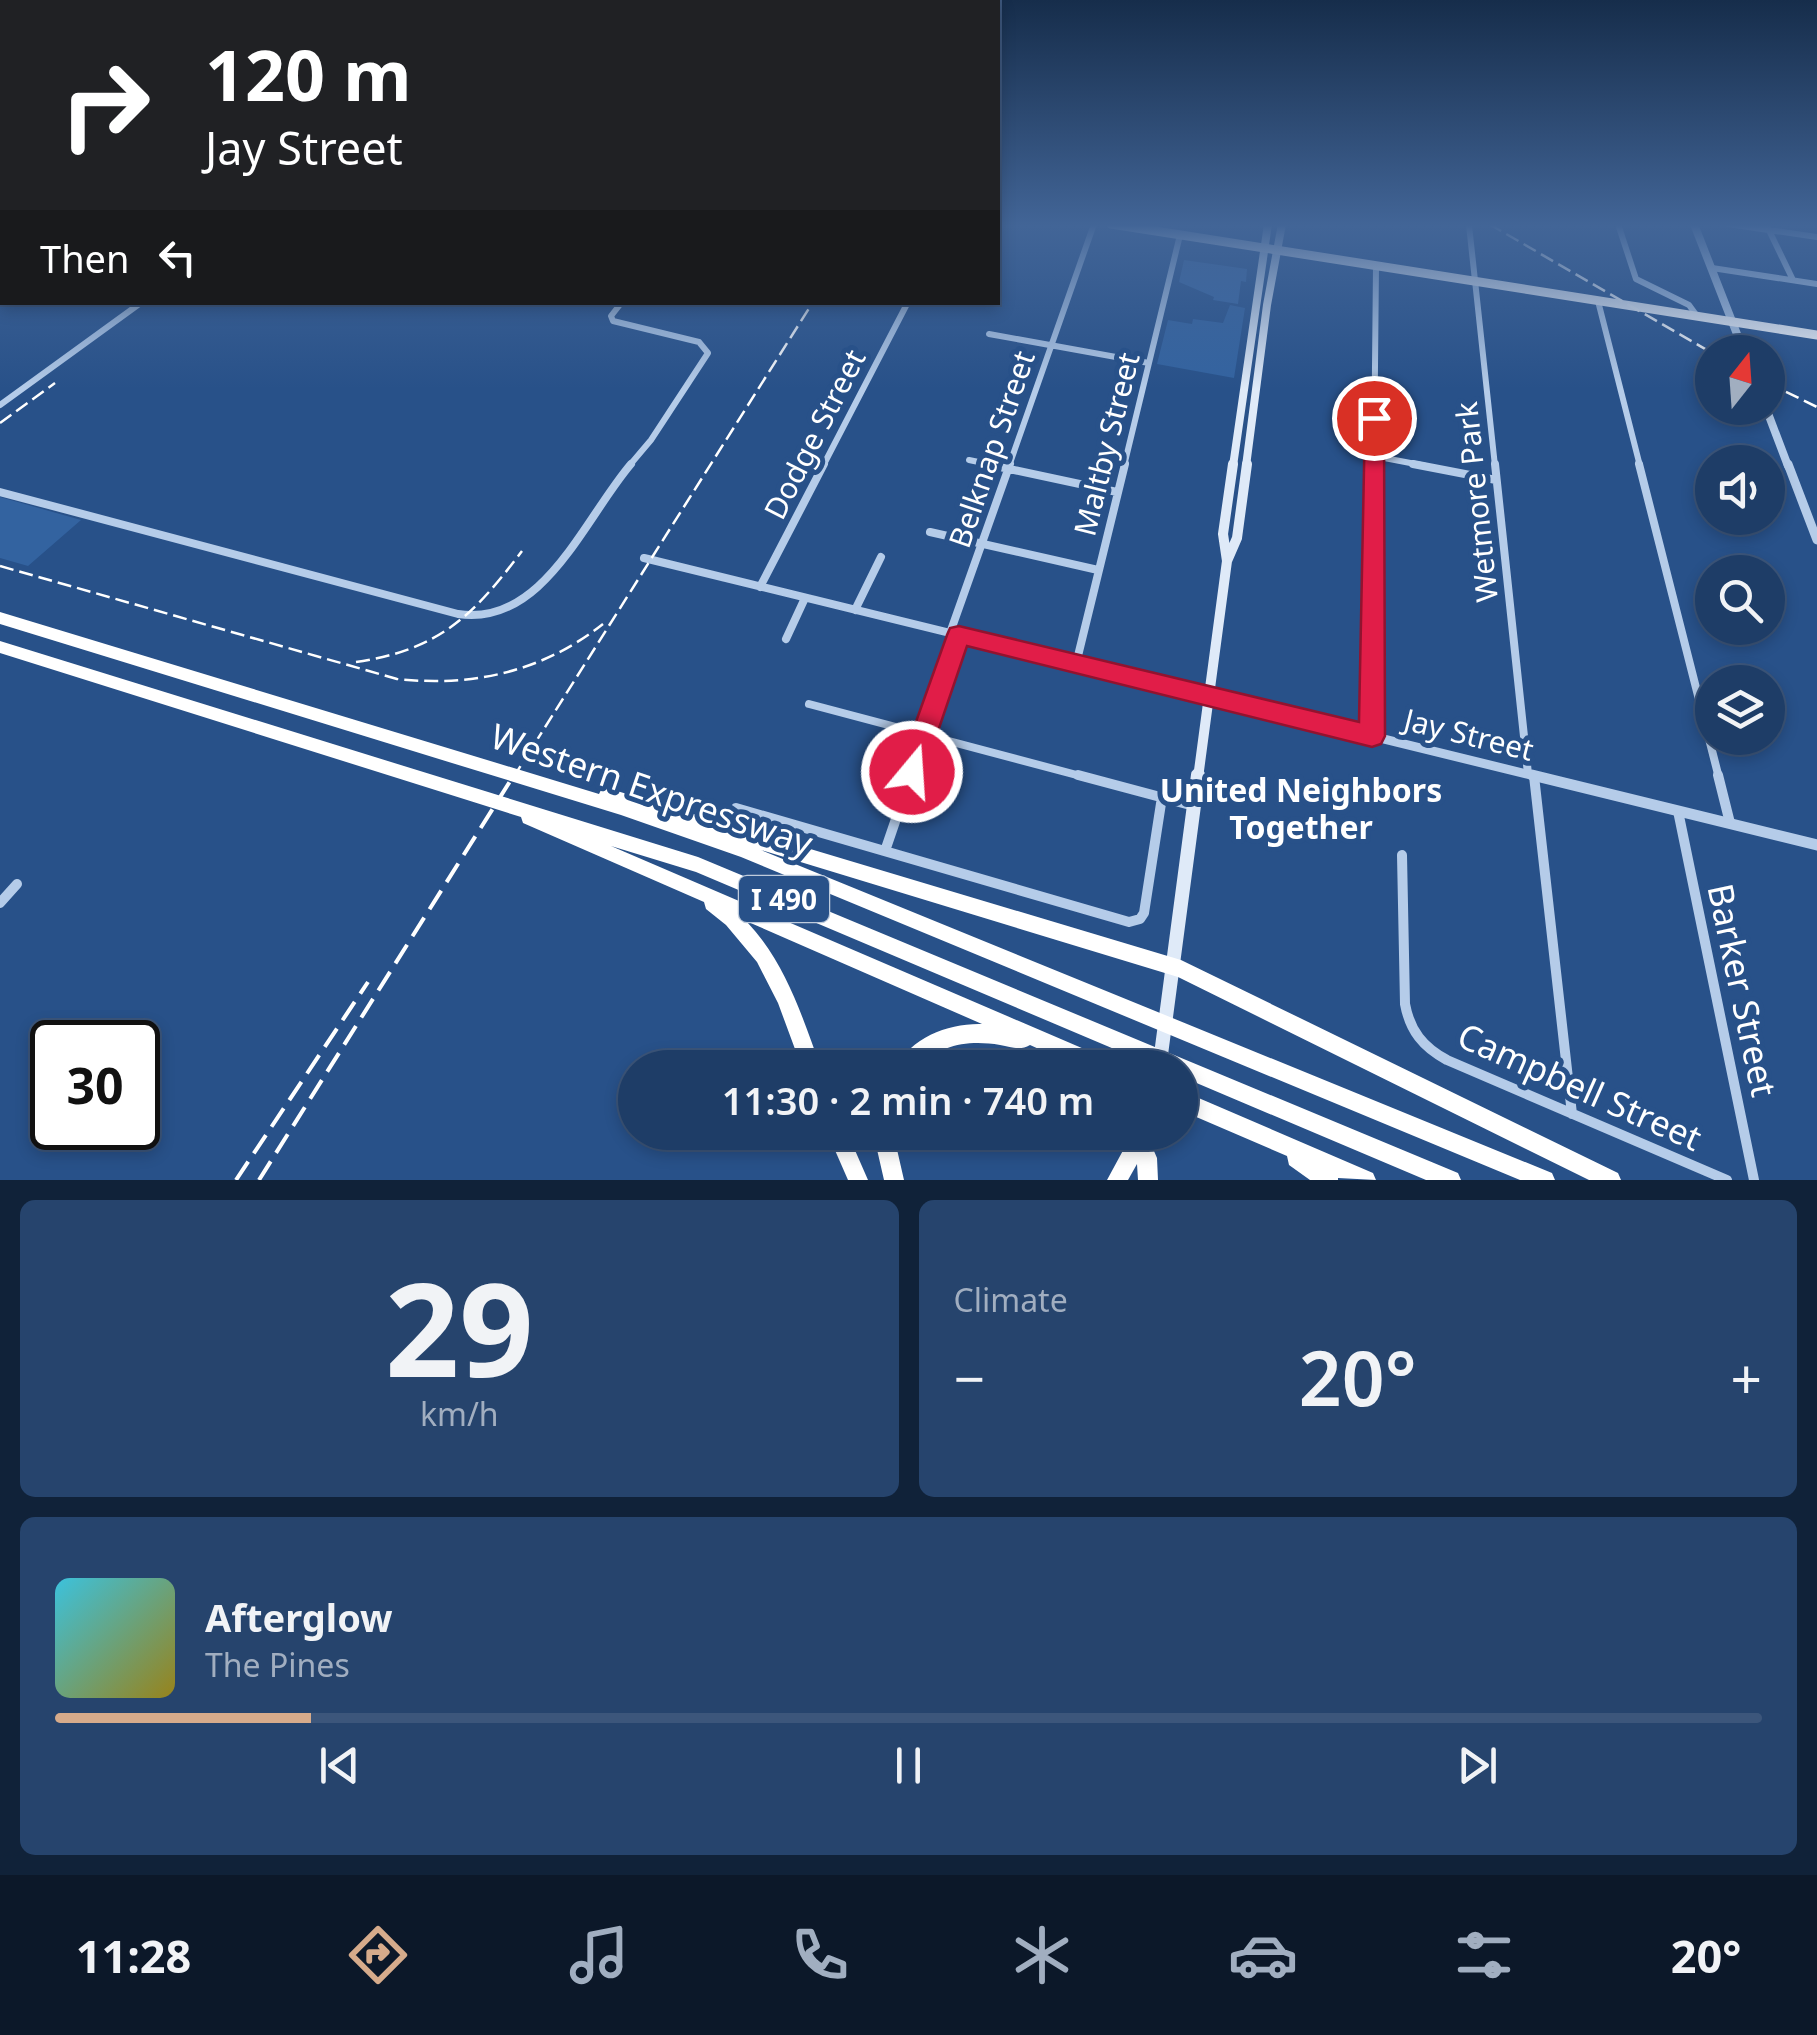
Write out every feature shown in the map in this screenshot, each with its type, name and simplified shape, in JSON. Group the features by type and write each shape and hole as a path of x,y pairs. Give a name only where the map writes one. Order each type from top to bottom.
{"highway":[{"name":"Western Expressway","path":"0,618 487,767 780,864 1544,1180"},
{"name":"Western Expressway","path":"0,647 455,786 734,878 1451,1180"},
{"path":"487,767 660,809 1173,966 1611,1180"},
{"path":"455,786 1065,1050"},
{"path":"668,878 727,914 759,946 778,976 805,1050"},
{"path":"926,1050 936,1041 974,1032 1008,1036 1052,1050"},
{"path":"1198,1108 1366,1180"},
{"path":"1211,1114 1328,1180"},
{"path":"845,1150 858,1180"},
{"path":"887,1150 894,1180"},
{"path":"1117,1180 1136,1150"},
{"path":"1146,1180 1147,1158"}],"main road":[{"path":"1162,1050 1226,560 1223,534 1260,279"},
{"path":"1226,560 1237,538 1273,279"},
{"path":"1457,279 1817,336"},
{"path":"1147,1150 1147,1158"}],"street":[{"name":"Belknap Street","path":"885,851 981,544 1074,279"},
{"name":"Maltby Street","path":"1076,664 1169,279"},
{"path":"1372,736 1376,279"},
{"path":"1636,279 1691,306 1697,316"},
{"path":"1716,279 1737,335"},
{"path":"1787,279 1817,284"},
{"name":"Wetmore Park","path":"1475,282 1572,1114"},
{"path":"1598,301 1730,824"},
{"path":"0,405 138,305"},
{"path":"0,492 458,614 496,615 524,602 540,586 620,475 651,440 708,353 699,342 613,321 611,316 620,305"},
{"name":"Dodge Street","path":"760,587 906,305"},
{"path":"989,334 1148,363"},
{"path":"1773,425 1817,540"},
{"path":"1374,456 1496,480"},
{"path":"969,460 1117,492"},
{"path":"930,532 1098,570"},
{"path":"855,610 881,557"},
{"name":"Jay Street","path":"644,558 1816,848"},
{"path":"786,639 805,598"},
{"path":"810,704 1194,806"},
{"path":"736,808 1122,921 1136,921 1145,909 1162,798"},
{"name":"Barker Street","path":"1678,811 1754,1180"},
{"name":"Campbell Street","path":"1402,855 1405,1004 1416,1036 1440,1057 1726,1180"},
{"path":"0,903 18,884"}],"shaded area":[{"path":"1230,305 1245,308 1234,378 1157,364 1168,320 1223,323"},
{"path":"0,497 81,520 28,566 0,558"}],"building":[{"path":"1246,279 1241,281 1238,304 1213,300 1214,297 1179,282"}],"railway":[{"path":"1584,279 1695,343"},
{"path":"513,778 811,305"},
{"path":"0,423 55,383"},
{"path":"1785,391 1817,407"},
{"path":"356,662 410,649 452,626 487,594 522,551"},
{"path":"0,566 397,679 453,681 506,672 556,654 603,624"},
{"path":"259,1180 514,775"},
{"path":"236,1180 368,982"}],"district":[{"name":"United Neighbors Together","path":"1301,808"}],"route":[{"path":"912,772 959,635 1372,736 1374,418"}]}
